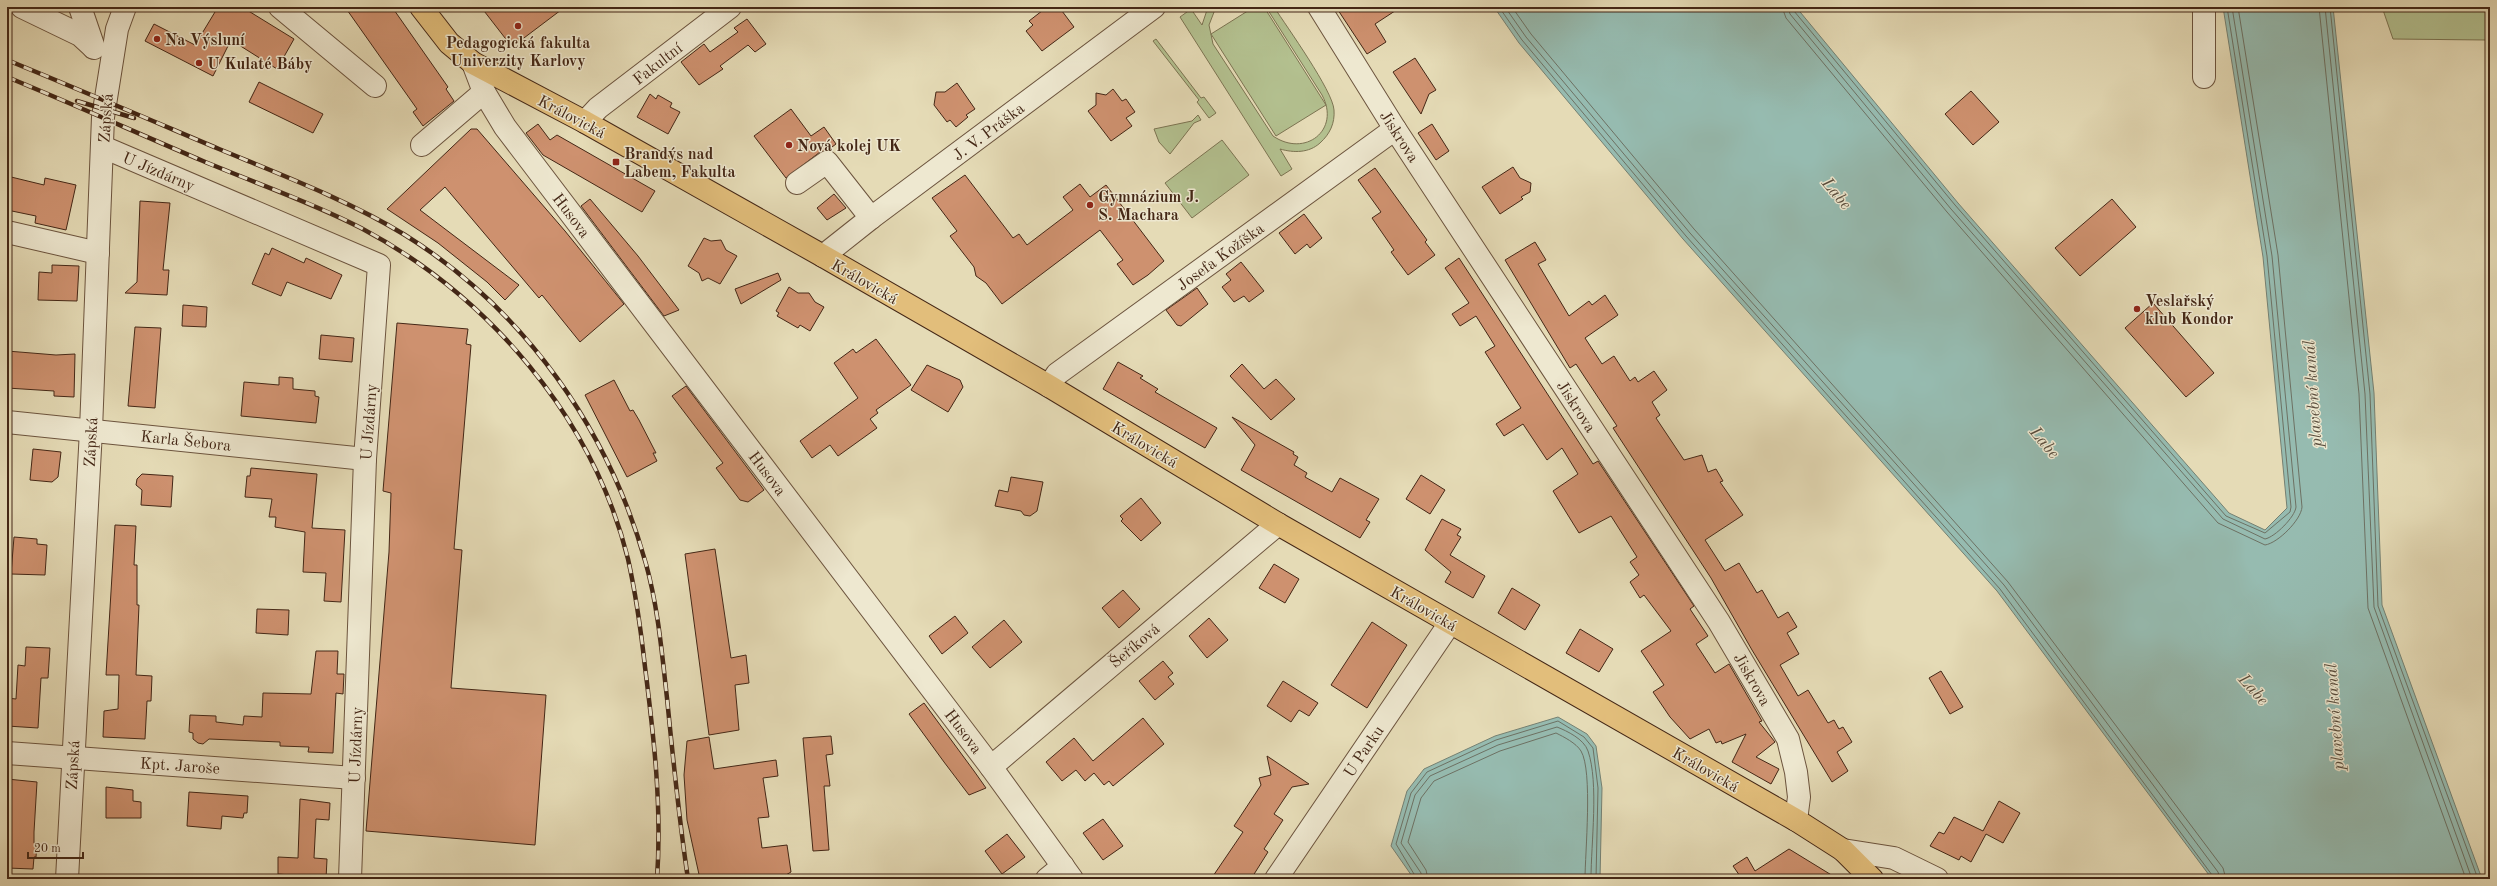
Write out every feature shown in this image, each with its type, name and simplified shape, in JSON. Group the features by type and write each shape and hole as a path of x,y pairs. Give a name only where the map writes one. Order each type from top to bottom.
{"main road":[{"name":"Královická","path":"421,7 449,43 473,62 585,122 823,256 1048,386 1278,524 1796,820 1843,850 1872,879"}],"street":[{"path":"22,7 80,35 111,64"},
{"path":"80,7 93,47"},
{"name":"Zápská","path":"67,879 72,757 91,430 105,100 117,29 126,7"},
{"path":"280,7 375,86"},
{"name":"Fakultní","path":"585,122 598,108 730,7"},
{"name":"J. V. Práška","path":"823,256 871,218 1154,7"},
{"name":"Jiskrova","path":"1318,7 1395,130 1719,622 1780,725 1788,739 1796,772 1799,797 1796,820"},
{"path":"2204,7 2204,77"},
{"name":"Husova","path":"473,62 484,92 505,127 991,767 1061,875"},
{"path":"422,145 484,92"},
{"name":"Josefa Kožíška","path":"1048,386 1057,374 1395,130"},
{"name":"U Jízdárny","path":"103,147 379,265 365,459 350,879"},
{"path":"797,183 827,162 871,218"},
{"path":"7,232 98,253"},
{"name":"Karla Šebora","path":"7,422 365,459"},
{"name":"Šeříková","path":"991,767 1278,524"},
{"name":"U Parku","path":"1276,879 1450,623"},
{"name":"Kpt. Jaroše","path":"7,753 354,778"},
{"path":"1843,850 1894,858 1937,879"}],"green space":[{"path":"1208,7 1216,7 1209,25 1213,44 1273,136 1285,142 1297,144 1308,142 1317,137 1323,129 1327,119 1327,108 1322,95 1266,7 1274,7 1318,74 1332,101 1334,110 1333,124 1327,136 1320,143 1311,149 1301,151 1280,149 1292,169 1281,176 1180,17 1191,9 1202,25"},
{"path":"1254,7 1264,7 1326,105 1276,136 1211,34"},
{"path":"2382,7 2490,7 2490,43 2486,40 2393,39"},
{"path":"1156,39 1201,98 1204,97 1216,113 1209,118 1197,102 1199,100 1153,41"},
{"path":"1198,115 1201,120 1194,123 1170,154 1159,142 1154,129 1192,121"},
{"path":"1222,140 1249,175 1192,218 1165,183"}],"water":[{"path":"1494,7 1796,7 1958,203 2229,513 2265,530 2287,508 2263,257 2223,7 2333,7 2374,393 2382,605 2482,879 2212,879 1997,591 1683,239 1519,43"},
{"path":"1558,717 1587,734 1596,746 1602,788 1600,879 1414,879 1391,846 1407,791 1424,769 1495,736"}],"building":[{"path":"218,7 242,7 294,39 277,69 231,40 213,76 145,41 154,24 195,45"},
{"path":"345,7 392,7 448,87 446,89 454,101 423,126 413,112 417,109"},
{"name":"Pedagogická fakulta Univerzity Karlovy","path":"481,7 565,7 512,47"},
{"path":"1047,7 1059,7 1074,27 1042,51 1026,31 1033,25 1029,21"},
{"path":"1336,7 1401,7 1375,24 1386,42 1367,54"},
{"path":"747,19 766,44 755,52 748,45 720,66 723,69 699,85 681,62 704,44 710,52 738,32 734,28"},
{"path":"1415,58 1436,90 1429,94 1421,114 1393,72"},
{"path":"259,82 323,114 313,133 249,102"},
{"path":"957,83 975,109 966,115 968,117 956,127 950,120 947,122 934,105 936,92 945,92"},
{"path":"1113,89 1122,101 1126,99 1135,112 1126,118 1132,126 1111,141 1088,111 1096,105 1096,93 1106,95"},
{"path":"1971,91 1999,122 1973,145 1945,114"},
{"path":"650,94 656,99 658,95 672,103 670,107 680,112 668,134 637,117"},
{"name":"Nová kolej UK","path":"791,109 811,136 824,127 836,144 828,150 820,152 786,178 754,136"},
{"path":"538,124 550,140 557,135 655,191 642,212 543,155 526,133"},
{"path":"1432,124 1449,151 1436,160 1418,133"},
{"path":"471,129 477,129 565,231 624,304 580,342 542,295 539,298 445,187 420,210 519,285 505,300 487,282 438,243 387,209"},
{"path":"1513,167 1520,178 1531,183 1530,192 1521,197 1523,199 1500,214 1482,187"},
{"path":"1375,168 1427,240 1425,242 1435,255 1408,275 1391,252 1394,250 1372,218 1381,212 1358,180"},
{"path":"965,175 1013,238 1019,234 1027,245 1073,210 1063,197 1080,184 1090,197 1106,185 1164,261 1148,275 1133,285 1117,264 1123,260 1100,230 1002,304 986,283 976,276 974,267 950,236 957,231 932,198"},
{"path":"7,176 44,185 45,178 76,185 66,230 35,223 36,216 7,210"},
{"path":"834,194 846,208 827,220 817,208"},
{"path":"590,199 638,256 679,310 664,316 581,206"},
{"path":"2112,199 2136,227 2080,276 2055,248"},
{"path":"140,201 170,203 163,270 169,270 167,295 125,293 137,282"},
{"path":"1304,214 1322,238 1310,248 1307,244 1295,254 1279,233"},
{"path":"704,238 711,241 721,240 726,250 737,256 720,284 708,278 702,281 699,273 688,266"},
{"path":"1535,242 1546,260 1538,264 1569,316 1589,301 1592,305 1605,295 1618,315 1585,338 1602,364 1614,356 1630,381 1635,377 1638,382 1654,371 1667,390 1652,402 1660,415 1656,418 1684,460 1702,455 1708,472 1716,469 1723,481 1720,482 1743,515 1705,540 1725,571 1739,563 1757,593 1762,590 1778,618 1788,612 1797,627 1787,633 1799,654 1780,665 1798,696 1808,690 1828,723 1834,720 1839,729 1843,727 1852,742 1837,752 1848,771 1832,782 1752,650 1711,578 1613,428 1617,426 1576,364 1570,368 1505,260"},
{"path":"272,248 304,263 306,258 342,275 331,299 287,282 281,296 252,284 265,253 269,255"},
{"path":"1459,258 1593,464 1598,461 1694,606 1690,609 1708,636 1696,644 1715,673 1729,664 1762,721 1759,722 1775,742 1756,757 1779,769 1771,784 1732,762 1746,734 1722,744 1721,741 1716,743 1709,729 1690,739 1670,717 1653,692 1664,685 1641,651 1671,631 1644,595 1640,598 1630,582 1639,575 1630,562 1637,557 1611,516 1579,533 1553,491 1578,474 1562,448 1547,460 1523,424 1504,436 1496,424 1521,408 1485,352 1495,346 1476,316 1460,326 1452,314 1469,303 1445,268"},
{"path":"1241,262 1264,291 1249,302 1244,296 1234,302 1222,287 1231,280 1226,274"},
{"path":"52,265 79,266 77,301 38,300 39,272 52,273"},
{"path":"778,273 781,280 741,304 735,289"},
{"path":"789,287 798,293 809,293 815,302 824,307 810,331 800,325 798,328 777,316 779,313 776,311"},
{"path":"1197,288 1208,304 1181,326 1177,325 1166,310"},
{"path":"2153,303 2214,373 2186,397 2125,328"},
{"path":"183,305 207,307 206,327 182,326"},
{"path":"397,323 468,329 466,344 471,345 454,549 462,550 451,688 546,695 535,845 366,831 389,552 391,493 383,491"},
{"path":"135,327 161,328 155,408 128,406"},
{"path":"321,335 354,338 352,362 319,359"},
{"path":"876,339 911,385 876,410 878,413 870,419 877,428 838,456 830,445 812,458 800,441 858,398 834,363 853,349 856,353"},
{"path":"7,351 56,355 75,354 74,397 54,396 54,391 7,388"},
{"path":"1118,362 1143,376 1140,378 1158,389 1155,392 1217,428 1205,448 1103,389"},
{"path":"1242,364 1264,389 1276,379 1295,399 1271,420 1230,376"},
{"path":"927,365 960,380 963,387 948,412 911,390"},
{"path":"279,377 293,378 293,389 315,391 315,396 319,397 316,423 241,416 244,382 279,385"},
{"path":"614,380 630,411 633,410 639,420 656,453 653,453 657,461 627,477 585,395"},
{"path":"686,386 764,490 748,502 740,500 716,468 723,463 672,396"},
{"path":"1232,417 1294,452 1293,454 1298,457 1294,465 1307,473 1305,477 1332,492 1340,478 1379,499 1366,520 1370,522 1360,538 1241,470 1255,445"},
{"path":"33,449 61,452 58,477 52,482 30,480"},
{"path":"251,468 317,474 312,528 345,530 341,602 324,601 326,573 303,572 305,532 275,527 276,517 269,517 272,499 245,497 247,476 250,476"},
{"path":"142,474 173,476 171,507 141,505 142,490 136,485 137,479"},
{"path":"1421,475 1445,490 1430,514 1406,499"},
{"path":"1011,477 1043,482 1037,511 1030,516 1024,515 1021,511 995,506 999,490 1008,492"},
{"path":"1141,498 1161,523 1141,541 1121,521 1123,519 1120,516"},
{"path":"1442,519 1461,529 1457,535 1461,537 1450,555 1485,576 1473,598 1445,582 1451,572 1425,550"},
{"path":"115,525 136,526 134,565 137,565 137,605 139,605 136,675 152,676 151,701 147,701 145,739 103,737 104,711 118,709 119,675 106,675"},
{"path":"14,537 37,539 37,544 47,545 45,575 11,574"},
{"path":"715,549 731,658 746,655 749,683 735,685 739,730 709,735 685,554"},
{"path":"1274,564 1299,579 1285,603 1259,588"},
{"path":"1512,588 1540,605 1525,630 1498,613"},
{"path":"1123,590 1140,609 1119,628 1102,608"},
{"path":"257,609 289,610 288,635 256,633"},
{"path":"955,616 968,633 942,654 929,636"},
{"path":"1209,618 1228,640 1207,658 1189,636"},
{"path":"1004,620 1022,642 990,668 972,647"},
{"path":"1372,622 1407,645 1367,708 1331,685"},
{"path":"1580,629 1613,649 1599,672 1566,653"},
{"path":"26,647 50,648 48,678 41,678 38,728 7,726 7,698 16,699 18,665 25,666"},
{"path":"316,651 338,651 337,674 344,674 343,694 336,693 333,753 308,752 309,747 280,746 280,742 209,739 203,744 198,743 193,739 193,733 189,732 190,715 216,716 216,722 243,725 244,716 262,717 263,693 311,694"},
{"path":"1163,661 1173,673 1168,677 1174,684 1155,700 1139,681"},
{"path":"1941,671 1963,707 1950,714 1929,678"},
{"path":"1283,681 1318,703 1309,716 1299,710 1291,722 1267,706"},
{"path":"924,703 986,788 969,795 944,762 909,714"},
{"path":"1143,718 1164,744 1113,786 1109,781 1104,785 1094,773 1085,781 1076,770 1062,781 1046,762 1074,738 1093,761"},
{"path":"831,736 833,754 826,755 830,786 824,786 829,850 813,851 803,738"},
{"path":"709,737 714,769 776,760 778,776 763,778 769,817 758,818 762,848 787,845 791,872 779,879 700,879 687,820 684,775 687,741"},
{"path":"1267,756 1309,784 1292,787 1274,814 1283,820 1264,849 1268,852 1251,879 1211,879 1243,832 1234,826 1261,785 1259,778 1271,775"},
{"path":"7,779 37,782 34,843 37,843 33,869 7,868"},
{"path":"106,787 133,790 133,801 141,802 141,818 106,818"},
{"path":"189,792 248,796 247,813 244,813 243,818 222,816 221,829 187,826"},
{"path":"300,799 330,803 329,820 316,819 314,858 327,859 326,879 303,879 303,876 278,874 278,857 298,858"},
{"path":"1999,801 2020,813 2003,843 1986,834 1971,862 1961,856 1959,860 1930,846 1939,832 1944,834 1954,817 1983,831"},
{"path":"1103,819 1123,846 1103,860 1083,833"},
{"path":"1007,834 1025,857 1002,874 985,851"},
{"path":"1789,849 1838,879 1742,879 1733,866 1747,857 1755,871"}],"railway":[{"path":"7,60 338,199 384,223 405,235 448,265 488,299 524,337 557,377 585,421 610,467 630,514 646,564 654,597 659,631 688,879"},
{"path":"7,77 203,161 303,201 361,228 408,256 452,289 493,325 529,366 562,410 590,457 612,507 628,559 640,626 654,746 658,799 657,879"},
{"path":"77,101 134,118"}],"place":[{"name":"Pedagogická fakulta Univerzity Karlovy","path":"518,26"},
{"name":"Na Výsluní","path":"157,39"},
{"name":"U Kulaté Báby","path":"199,63"},
{"name":"Nová kolej UK","path":"789,145"},
{"name":"Brandýs nad Labem, Fakulta","path":"616,162"},
{"name":"Gymnázium J. S. Machara","path":"1090,205"},
{"name":"Veslařský klub Kondor","path":"2137,309"}],"water label":[{"name":"Labe","path":"1837,193"},
{"name":"plavební kanál","path":"2312,394"},
{"name":"Labe","path":"2045,442"},
{"name":"Labe","path":"2254,689"},
{"name":"plavební kanál","path":"2334,717"}]}
